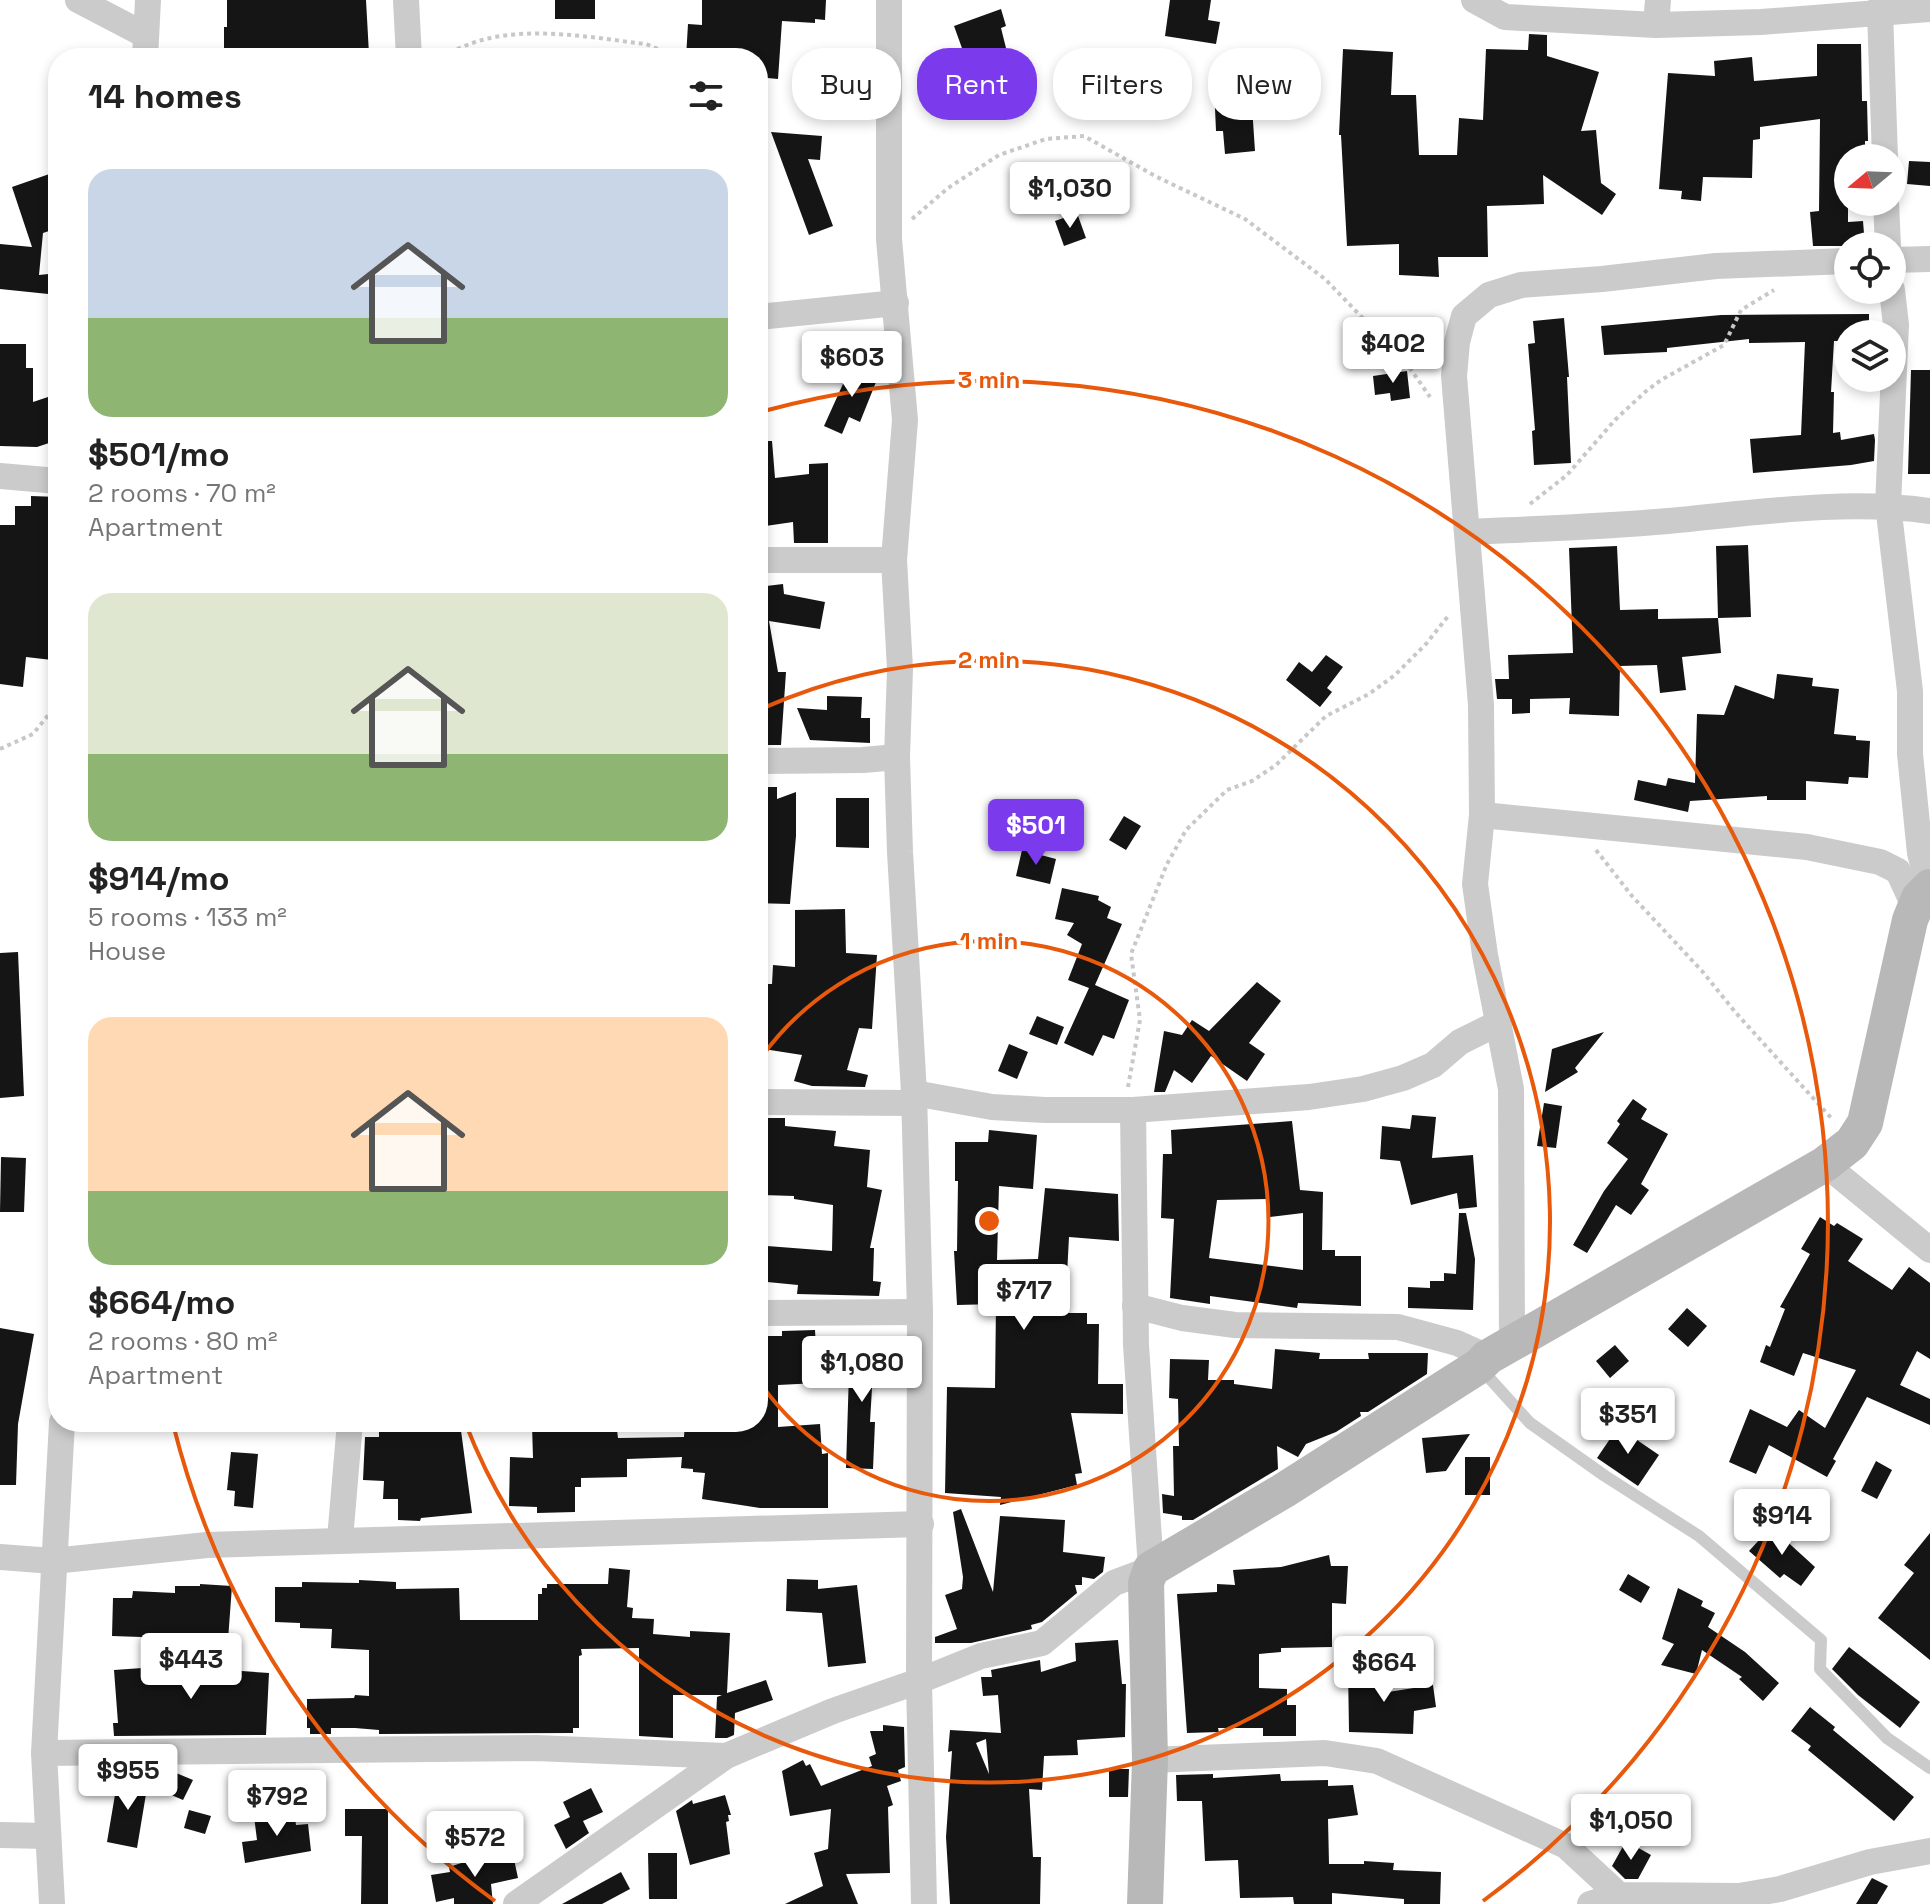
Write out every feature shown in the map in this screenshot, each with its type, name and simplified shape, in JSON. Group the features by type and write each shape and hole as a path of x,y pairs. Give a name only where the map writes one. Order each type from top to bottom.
{"main road":[{"path":"1145,1904 1150,1760 1146,1583 1151,1569 1295,1484 1493,1356 1838,1154 1865,1123 1910,920 1925,894"}],"street":[{"path":"78,0 145,46"},
{"path":"145,46 148,0"},
{"path":"406,0 408,48"},
{"path":"889,0 889,239 905,420 894,560 900,669 897,757 914,1098 920,1312 919,1681 924,1904"},
{"path":"1474,0 1505,17 1657,12 1761,22 1881,6 1930,9"},
{"path":"1881,6 1885,144"},
{"path":"1906,260 1930,259"},
{"path":"1135,1306 1182,1318 1235,1325 1398,1327 1493,1356 1511,1089 1475,884 1482,815 1481,705 1459,467 1454,376 1457,342 1464,316 1489,295 1521,285 1716,266 1834,262"},
{"path":"768,316 896,303"},
{"path":"1894,304 1896,325 1888,505 1910,691 1910,754 1925,894"},
{"path":"0,476 48,480"},
{"path":"1467,532 1618,526 1807,508 1888,505 1930,511"},
{"path":"768,560 894,560"},
{"path":"768,761 897,757"},
{"path":"1482,815 1807,847 1880,862 1898,871 1925,894"},
{"path":"768,1102 914,1098 1045,1110 1129,1110 1309,1097 1363,1089 1403,1078 1433,1065 1460,1042 1498,1023"},
{"path":"516,1904 726,1756 833,1711 981,1656 1042,1643 1114,1583 1151,1569 1135,1306 1129,1110"},
{"path":"1838,1154 1930,1250"},
{"path":"768,1313 920,1312"},
{"path":"52,1904 44,1753 61,1432"},
{"path":"340,1539 349,1432"},
{"path":"0,1557 53,1561 207,1545 340,1539 921,1524"},
{"path":"44,1753 536,1748 726,1756"},
{"path":"1150,1760 1325,1753 1377,1761 1566,1846 1619,1895"},
{"path":"0,1835 48,1836"},
{"path":"1590,1904 1619,1895 1739,1896 1780,1889 1870,1862 1930,1851"}],"lane":[{"path":"1493,1356 1530,1423 1699,1536 1821,1640 1820,1669 1887,1738 1930,1768"}],"path":[{"path":"461,48 482,40 539,34 646,44 656,48"},
{"path":"889,239 948,188 999,155 1046,139 1084,136 1157,177 1245,219 1325,279 1407,364 1433,401"},
{"path":"1497,531 1567,475 1615,420 1645,392 1724,345 1741,310 1784,284"},
{"path":"1129,1110 1140,1020 1131,954 1167,864 1186,830 1227,790 1252,781 1276,765 1326,716 1369,694 1395,675 1426,644 1454,609 1471,595"},
{"path":"0,749 33,734 48,715"},
{"path":"1593,847 1632,896 1702,971 1838,1154"}],"building":[{"path":"227,0 366,0 369,48 224,48 224,27 227,27"},
{"path":"555,0 595,0 595,19 555,19"},
{"path":"702,0 826,0 825,20 815,19 815,23 782,21 778,79 768,78 768,48 687,48 688,24 702,25"},
{"path":"1170,0 1211,0 1208,20 1220,22 1216,44 1165,36"},
{"path":"1001,9 1006,26 1001,28 1006,48 962,48 954,26"},
{"path":"1529,34 1547,35 1547,56 1599,72 1581,131 1596,130 1601,183 1616,194 1602,215 1543,175 1544,204 1487,206 1488,257 1438,257 1439,277 1399,275 1399,244 1347,246 1339,135 1343,49 1393,52 1391,95 1416,95 1419,155 1457,155 1459,118 1483,120 1486,49 1528,50"},
{"path":"1817,44 1861,44 1862,101 1867,101 1868,141 1865,144 1834,144 1834,216 1848,216 1848,222 1863,221 1864,232 1834,232 1834,246 1813,246 1810,212 1819,211 1820,119 1760,127 1760,139 1753,140 1752,178 1703,177 1701,201 1681,199 1682,191 1659,189 1668,73 1715,76 1714,61 1752,57 1754,81 1817,76"},
{"path":"1216,120 1253,120 1255,151 1225,154 1223,131 1216,131"},
{"path":"771,132 822,136 820,160 808,159 833,226 809,235"},
{"path":"1909,161 1930,162 1930,186 1907,184"},
{"path":"48,174 48,231 43,233 39,275 48,274 48,294 0,289 0,244 32,247 12,187"},
{"path":"1077,213 1086,238 1064,246 1055,221"},
{"path":"1869,314 1869,320 1834,320 1831,392 1834,392 1833,433 1840,432 1841,440 1874,434 1874,461 1753,473 1750,439 1801,435 1805,342 1749,343 1749,339 1667,348 1667,352 1604,355 1601,326 1721,315"},
{"path":"1564,318 1571,463 1534,465 1532,431 1535,430 1528,344 1535,343 1533,321"},
{"path":"0,344 26,344 26,368 33,368 33,402 48,397 48,443 37,447 0,446"},
{"path":"852,364 878,377 860,422 849,417 842,434 824,426"},
{"path":"1911,370 1930,370 1930,474 1908,474"},
{"path":"1407,371 1410,398 1391,401 1390,393 1375,395 1373,376"},
{"path":"768,441 772,441 775,478 809,474 809,464 828,463 828,543 794,543 793,522 768,526"},
{"path":"31,496 48,497 48,660 26,657 23,687 0,684 0,525 15,525 15,506 31,506"},
{"path":"1748,545 1751,617 1718,618 1716,546"},
{"path":"1617,546 1620,610 1658,609 1658,619 1718,618 1721,653 1682,657 1686,690 1660,693 1657,665 1620,666 1619,716 1569,714 1570,698 1530,699 1530,713 1512,714 1512,699 1497,699 1495,679 1509,679 1508,655 1573,653 1569,548"},
{"path":"783,584 784,594 825,602 820,629 769,621 778,672 786,672 781,745 768,745 768,586"},
{"path":"1326,655 1343,667 1327,688 1332,692 1320,707 1286,680 1299,662 1312,672"},
{"path":"1777,674 1813,678 1812,686 1839,689 1834,734 1870,741 1868,778 1849,777 1848,784 1806,781 1806,800 1767,800 1767,796 1690,801 1688,812 1634,800 1638,780 1666,786 1668,778 1695,783 1697,714 1724,715 1735,685 1774,699"},
{"path":"827,696 862,697 861,718 870,718 870,743 810,740 797,708 827,710"},
{"path":"768,787 777,787 777,799 796,792 790,904 768,903"},
{"path":"836,798 869,798 869,848 836,847"},
{"path":"1124,816 1141,826 1126,850 1109,840"},
{"path":"1022,850 1056,859 1050,884 1016,876"},
{"path":"1062,888 1099,896 1098,900 1111,907 1107,918 1122,924 1095,985 1129,1000 1114,1039 1103,1035 1093,1056 1064,1043 1089,988 1068,980 1082,944 1067,935 1074,923 1055,919"},
{"path":"845,909 846,953 877,955 872,1029 859,1028 847,1070 868,1075 865,1087 812,1086 794,1081 802,1055 768,1050 768,984 772,984 773,965 795,967 795,910"},
{"path":"18,952 24,1096 0,1098 0,953"},
{"path":"1257,982 1281,1001 1249,1043 1265,1054 1247,1081 1211,1056 1192,1083 1174,1070 1165,1092 1154,1092 1164,1031 1182,1035 1192,1020 1209,1031"},
{"path":"1037,1016 1064,1027 1057,1045 1029,1034"},
{"path":"1604,1032 1575,1068 1578,1072 1545,1092 1552,1049"},
{"path":"1009,1044 1028,1052 1017,1079 998,1071"},
{"path":"1633,1099 1647,1109 1641,1119 1668,1134 1641,1184 1649,1190 1631,1215 1616,1205 1587,1253 1573,1245 1604,1191 1628,1159 1607,1143 1620,1124 1617,1121"},
{"path":"1544,1103 1562,1106 1556,1148 1537,1146"},
{"path":"1412,1115 1436,1117 1432,1158 1473,1155 1477,1207 1459,1209 1457,1193 1411,1205 1400,1161 1380,1159 1382,1126 1410,1129"},
{"path":"768,1118 785,1118 785,1126 836,1131 834,1146 870,1150 867,1187 882,1190 870,1248 874,1248 873,1281 881,1282 879,1296 797,1294 798,1285 768,1282 768,1246 832,1251 833,1205 794,1199 794,1196 768,1195"},
{"path":"1292,1121 1300,1190 1323,1192 1322,1250 1335,1250 1335,1256 1361,1256 1361,1306 1298,1303 1297,1308 1210,1296 1210,1304 1170,1298 1174,1219 1161,1218 1163,1154 1172,1154 1171,1130","holes":["1268,1199 1270,1217 1303,1213 1303,1270 1209,1258 1217,1200"]},
{"path":"989,1130 1037,1135 1033,1189 999,1186 997,1260 1038,1259 1045,1188 1118,1194 1119,1241 1069,1237 1065,1313 1087,1313 1087,1324 1099,1324 1098,1384 1123,1384 1123,1414 1071,1413 1082,1473 1075,1474 1077,1485 1000,1505 1001,1497 945,1493 947,1387 995,1388 996,1304 957,1305 954,1251 957,1251 958,1181 955,1181 955,1142 988,1142"},
{"path":"1,1157 26,1158 24,1212 0,1212"},
{"path":"1459,1213 1466,1213 1475,1259 1473,1310 1408,1308 1408,1287 1430,1288 1430,1281 1444,1281 1444,1273 1456,1274"},
{"path":"1820,1217 1834,1226 1837,1223 1863,1239 1848,1261 1892,1290 1909,1267 1930,1283 1930,1359 1917,1351 1900,1385 1930,1399 1930,1425 1867,1397 1833,1459 1836,1461 1827,1477 1769,1445 1756,1474 1729,1462 1750,1409 1787,1427 1799,1410 1825,1428 1856,1370 1803,1353 1794,1376 1760,1362 1766,1345 1770,1347 1785,1309 1780,1307 1810,1254 1801,1249"},
{"path":"1687,1308 1707,1326 1688,1347 1668,1329"},
{"path":"0,1328 34,1334 18,1424 16,1485 0,1485"},
{"path":"815,1330 818,1383 778,1385 778,1427 820,1424 822,1454 828,1453 828,1508 760,1508 702,1499 705,1473 681,1468 682,1457 627,1459 627,1477 581,1478 581,1487 575,1487 575,1512 537,1513 537,1507 509,1506 510,1457 533,1458 532,1432 617,1432 618,1438 684,1437 684,1432 768,1432 768,1336 782,1336 782,1331"},
{"path":"850,1341 882,1343 881,1371 873,1371 870,1422 875,1422 873,1469 846,1468"},
{"path":"1615,1345 1629,1361 1610,1378 1596,1361"},
{"path":"1275,1349 1320,1353 1319,1359 1369,1359 1368,1353 1428,1353 1427,1374 1368,1412 1360,1412 1361,1416 1336,1432 1306,1444 1298,1457 1277,1446 1278,1469 1193,1520 1182,1520 1182,1516 1163,1513 1162,1494 1174,1496 1173,1446 1179,1446 1178,1399 1169,1398 1170,1359 1209,1360 1208,1380 1234,1380 1234,1384 1272,1389"},
{"path":"1618,1427 1659,1455 1638,1486 1597,1458"},
{"path":"379,1432 461,1432 472,1513 421,1518 420,1521 398,1520 398,1499 383,1499 384,1481 363,1480 365,1437 379,1437"},
{"path":"1470,1434 1446,1471 1426,1473 1422,1438"},
{"path":"231,1452 258,1454 253,1508 234,1506 235,1491 227,1490"},
{"path":"1465,1457 1490,1457 1490,1495 1465,1495"},
{"path":"1876,1461 1892,1470 1877,1499 1861,1491"},
{"path":"961,1509 993,1592 1000,1516 1065,1520 1063,1552 1105,1557 1103,1572 1094,1579 1082,1577 1082,1585 1075,1585 1077,1593 1042,1622 1031,1625 1032,1629 971,1643 935,1643 935,1637 957,1629 945,1595 962,1589 953,1512"},
{"path":"1771,1527 1815,1567 1801,1586 1784,1574 1780,1578 1749,1551"},
{"path":"1930,1533 1930,1660 1878,1618 1914,1573 1904,1565"},
{"path":"1329,1555 1331,1566 1348,1566 1346,1604 1332,1603 1332,1647 1281,1648 1281,1652 1259,1654 1259,1688 1287,1689 1287,1705 1296,1705 1296,1736 1263,1736 1263,1728 1218,1728 1219,1732 1187,1733 1177,1594 1217,1592 1217,1584 1235,1585 1233,1570 1281,1567"},
{"path":"609,1568 630,1570 627,1607 633,1608 632,1618 654,1619 653,1634 690,1637 690,1631 730,1633 727,1693 766,1680 773,1700 735,1713 734,1735 715,1738 717,1697 722,1695 673,1695 673,1738 639,1736 639,1648 581,1649 579,1728 573,1728 573,1733 379,1734 379,1730 331,1728 331,1734 310,1734 310,1728 307,1728 307,1699 369,1696 369,1650 331,1648 332,1629 300,1628 300,1623 275,1622 275,1587 302,1587 302,1582 359,1583 359,1580 396,1582 396,1589 459,1588 460,1620 538,1620 538,1594 542,1594 542,1588 547,1588 547,1584 608,1584"},
{"path":"1628,1574 1650,1587 1641,1603 1619,1590"},
{"path":"787,1579 818,1580 818,1589 857,1585 866,1663 828,1667 822,1613 786,1611"},
{"path":"175,1586 232,1586 228,1640 112,1636 113,1598 132,1598 133,1591 175,1593"},
{"path":"1678,1588 1703,1601 1701,1606 1715,1613 1708,1627 1745,1652 1779,1683 1763,1701 1739,1679 1742,1677 1702,1650 1696,1674 1661,1665 1674,1644 1662,1639"},
{"path":"1118,1640 1122,1684 1126,1684 1125,1737 1077,1740 1078,1755 1044,1756 1042,1790 1029,1789 1033,1857 1041,1857 1040,1904 950,1904 946,1837 952,1751 948,1752 950,1730 1001,1733 998,1695 983,1696 981,1677 992,1677 991,1670 1040,1660 1041,1672 1076,1661 1075,1643","holes":["986,1739 989,1774 976,1743"]},
{"path":"1849,1647 1920,1702 1900,1728 1858,1695 1832,1669"},
{"path":"228,1662 227,1670 269,1673 266,1735 114,1736 113,1723 118,1723 114,1670"},
{"path":"1348,1667 1373,1667 1373,1681 1388,1680 1388,1692 1433,1685 1436,1707 1414,1711 1413,1734 1349,1732"},
{"path":"1810,1707 1914,1797 1894,1821 1808,1750 1811,1746 1791,1731"},
{"path":"883,1725 904,1727 905,1767 898,1770 901,1781 887,1786 893,1805 888,1807 890,1873 846,1874 858,1904 785,1904 823,1886 814,1853 828,1849 831,1809 790,1816 782,1771 803,1760 806,1766 810,1764 821,1786 872,1766 869,1757 876,1754 870,1731 883,1731"},
{"path":"164,1768 193,1780 183,1800 155,1788"},
{"path":"1109,1769 1129,1769 1128,1797 1109,1797"},
{"path":"1213,1774 1213,1778 1280,1774 1281,1781 1328,1780 1328,1786 1353,1785 1358,1815 1328,1819 1329,1864 1364,1864 1364,1861 1394,1863 1393,1870 1441,1872 1440,1904 1404,1904 1404,1899 1332,1893 1332,1904 1294,1904 1293,1897 1240,1898 1238,1860 1205,1861 1202,1801 1177,1801 1176,1775"},
{"path":"118,1777 148,1782 137,1848 107,1842"},
{"path":"591,1788 603,1812 583,1821 589,1833 566,1849 554,1825 570,1817 563,1802"},
{"path":"725,1795 731,1815 728,1815 729,1821 726,1822 730,1854 690,1865 676,1811 692,1800 693,1804"},
{"path":"345,1809 388,1809 388,1904 361,1904 362,1836 345,1836"},
{"path":"189,1810 211,1816 205,1834 184,1828"},
{"path":"294,1811 296,1825 308,1824 311,1851 245,1863 242,1842 257,1840 254,1816"},
{"path":"1626,1841 1651,1855 1638,1879 1625,1879 1612,1866"},
{"path":"512,1850 518,1878 491,1884 493,1904 454,1904 454,1898 436,1902 431,1875 450,1872 449,1867 480,1857"},
{"path":"648,1853 677,1853 677,1899 649,1899"},
{"path":"621,1872 630,1889 602,1904 562,1904"},
{"path":"1872,1878 1888,1886 1877,1904 1856,1904"}]}
